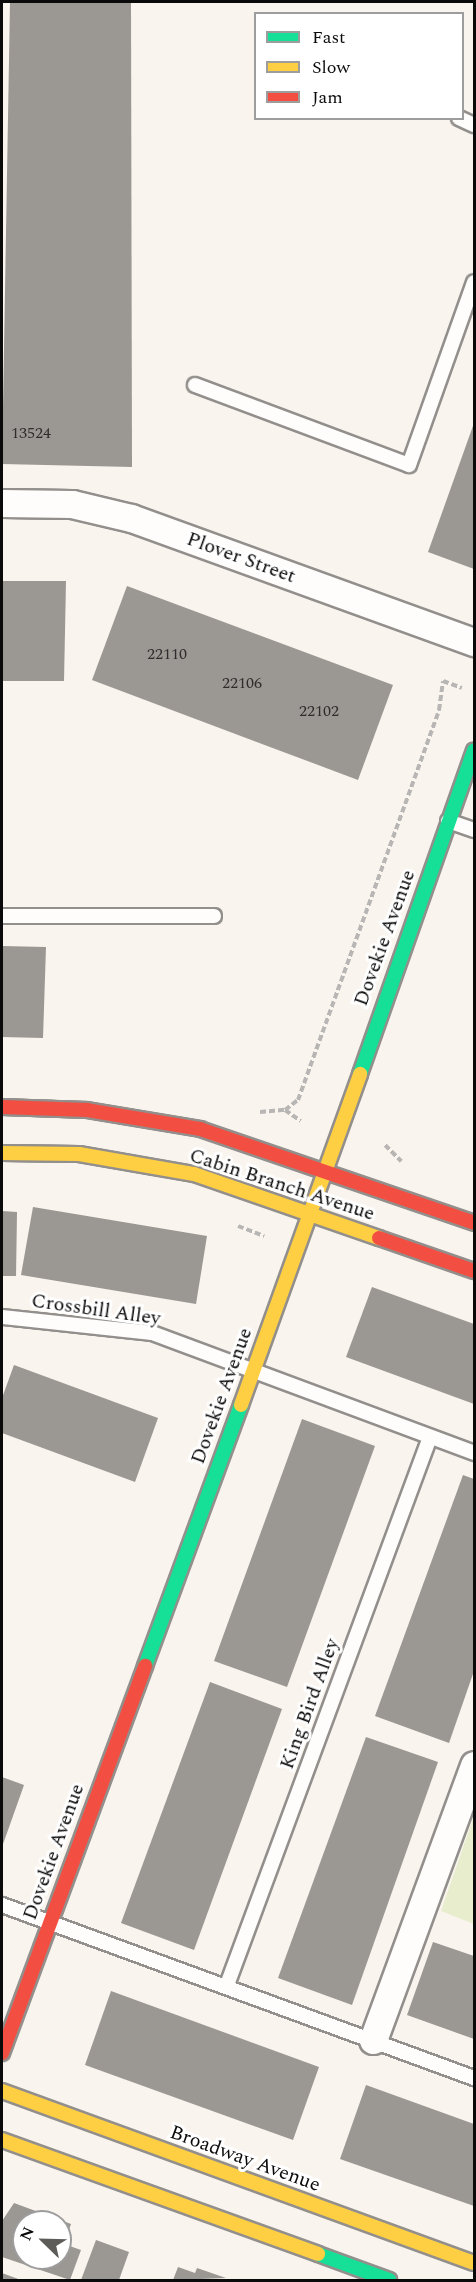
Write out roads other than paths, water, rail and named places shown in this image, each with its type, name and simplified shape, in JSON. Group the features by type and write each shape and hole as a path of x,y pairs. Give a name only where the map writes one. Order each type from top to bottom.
{"street":[{"name":"Plover Street","path":"2,503 72,504 131,518 474,642"},
{"name":"Dovekie Avenue","path":"2,2053 311,1211 474,750"},
{"name":"Cabin Branch Avenue","path":"2,1107 87,1110 200,1129 325,1169 474,1223"},
{"name":"Cabin Branch Avenue","path":"2,1153 79,1154 194,1174 311,1211 474,1270"},
{"path":"373,2040 474,1765"},
{"name":"Broadway Avenue","path":"2,2091 474,2263"},
{"path":"2,2140 389,2280"}],"lane":[{"path":"195,385 409,465 469,312 474,282"},
{"path":"448,821 474,830"},
{"path":"2,916 214,916"},
{"name":"Crossbill Alley","path":"2,1317 152,1333 252,1372"},
{"path":"252,1372 474,1453"},
{"name":"King Bird Alley","path":"227,1985 430,1437"},
{"path":"2,1905 227,1985 474,2078"}]}
